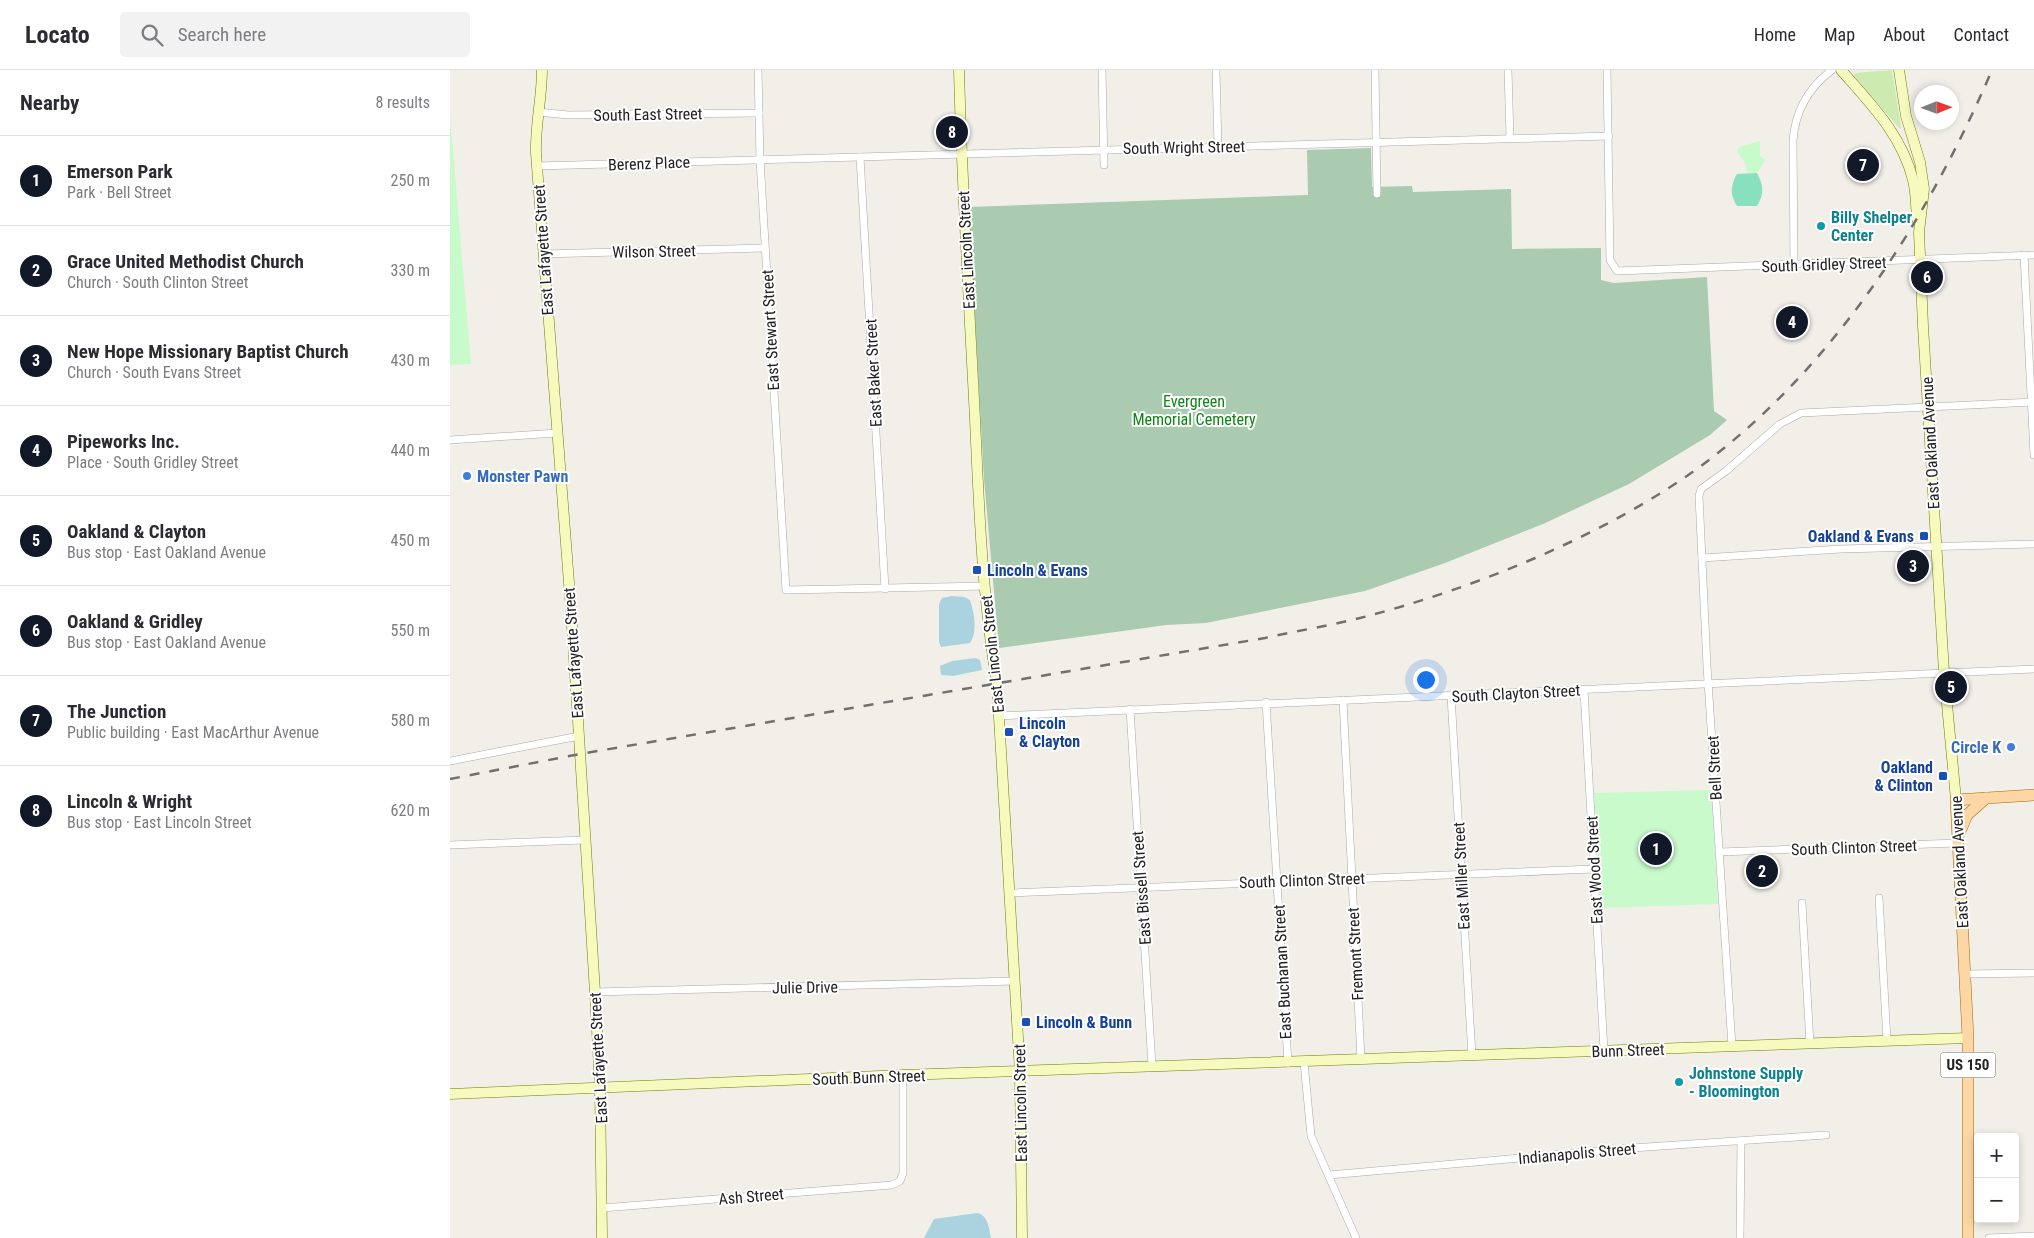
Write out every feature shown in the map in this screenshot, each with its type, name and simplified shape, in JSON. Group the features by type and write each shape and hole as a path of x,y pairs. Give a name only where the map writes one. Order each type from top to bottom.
{"main road":[{"path":"1956,800 2034,795"},
{"path":"1957,841 1967,815 1986,798"},
{"name":"East Oakland Avenue","path":"1956,800 1968,1038 1968,1238"}],"street":[{"name":"East Lafayette Street","path":"542,70 536,132 537,166 558,433 595,992 600,1087 602,1238"},
{"name":"East Stewart Street","path":"758,70 760,160 786,590 885,589"},
{"name":"East Lincoln Street","path":"959,70 961,153 985,586 998,716 1020,1072 1022,1238"},
{"path":"1102,70 1104,165"},
{"path":"1216,70 1218,147"},
{"path":"1375,70 1377,194"},
{"path":"1508,70 1510,138"},
{"path":"1607,70 1609,136"},
{"path":"1794,265 1793,141 1795,124 1808,94 1832,70"},
{"path":"1841,70 1882,116 1903,150 1914,182 1919,232"},
{"name":"East Oakland Avenue","path":"1899,70 1906,116 1922,174 1923,205 1919,232 1920,260 1944,672 1956,800"},
{"name":"South East Street","path":"538,112 568,115 759,113"},
{"name":"South Wright Street","path":"760,160 1609,136"},
{"name":"South Gridley Street","path":"1609,136 1610,260 1614,269 1623,272 2034,255"},
{"name":"East Baker Street","path":"860,157 885,589"},
{"name":"Berenz Place","path":"537,166 760,160"},
{"name":"Wilson Street","path":"543,254 766,248"},
{"path":"2024,255 2033,402 2034,455"},
{"path":"1928,406 2033,402"},
{"name":"Bell Street","path":"1732,1046 1709,684 1699,496 1701,489 1726,472 1780,424 1801,413 1928,406"},
{"path":"450,440 558,433"},
{"path":"1702,558 1841,550 2034,544"},
{"path":"885,589 985,586"},
{"name":"South Clayton Street","path":"998,716 1266,702 1451,696 2034,669"},
{"name":"East Wood Street","path":"1584,690 1604,1051"},
{"name":"East Miller Street","path":"1451,696 1472,1056"},
{"name":"Fremont Street","path":"1343,700 1361,1059"},
{"name":"East Buchanan Street","path":"1266,702 1288,1063"},
{"name":"East Bissell Street","path":"1130,710 1152,1066"},
{"path":"450,761 579,736"},
{"path":"450,845 585,840"},
{"name":"South Clinton Street","path":"1720,852 1957,841"},
{"name":"South Clinton Street","path":"1009,893 1594,869"},
{"path":"1879,898 1888,1040"},
{"path":"1802,903 1810,1044"},
{"path":"1965,974 2034,973"},
{"name":"Julie Drive","path":"595,992 1015,981"},
{"name":"Bunn Street","path":"1288,1063 1968,1038"},
{"path":"1304,1062 1311,1136 1356,1238"},
{"name":"South Bunn Street","path":"450,1094 903,1075 1288,1063"},
{"name":"Ash Street","path":"602,1208 892,1185 900,1181 903,1173 903,1075"},
{"name":"Indianapolis Street","path":"1329,1174 1826,1135"},
{"path":"1740,1238 1741,1141"},
{"path":"1989,1238 2034,1236"}],"green space":[{"path":"1892,70 1900,129 1854,76 1855,73"},
{"path":"450,127 471,364 450,365"},
{"path":"1760,141 1760,156 1765,160 1757,173 1747,173 1745,163 1737,151 1739,147"},
{"name":"Evergreen Memorial Cemetery","path":"1371,148 1372,187 1412,186 1413,192 1511,189 1512,249 1601,248 1601,280 1614,283 1707,277 1714,411 1727,420 1710,435 1629,484 1543,524 1445,563 1365,591 1206,623 1166,625 999,648 984,479 969,207 1308,195 1307,150"},
{"path":"1757,173 1762,190 1757,206 1737,206 1732,190 1737,174"},
{"path":"1711,790 1718,904 1601,908 1594,793"}],"water":[{"path":"952,596 964,597 970,600 974,616 974,633 970,643 941,647 939,642 939,604 942,598"},
{"path":"975,658 980,660 982,670 953,676 941,675 940,666 952,661"},
{"path":"977,1213 986,1219 991,1238 924,1238 934,1219"}],"railway":[{"path":"450,779 580,754 1265,638 1324,626 1404,606 1494,575 1540,556 1585,535 1668,489 1705,463 1752,424 1796,381 1837,334 1874,285 1908,234 1967,126 1992,70"}],"place":[{"name":"Lincoln & Wright","path":"952,132"},
{"name":"The Junction","path":"1863,165"},
{"name":"Billy Shelper Center","path":"1821,226"},
{"name":"Oakland & Gridley","path":"1927,277"},
{"name":"Pipeworks Inc.","path":"1792,322"},
{"name":"Monster Pawn","path":"467,476"},
{"name":"Oakland & Evans","path":"1924,536"},
{"name":"New Hope Missionary Baptist Church","path":"1913,566"},
{"name":"Lincoln & Evans","path":"977,570"},
{"name":"Oakland & Clayton","path":"1951,687"},
{"name":"Lincoln & Clayton","path":"1009,732"},
{"name":"Circle K","path":"2011,747"},
{"name":"Oakland & Clinton","path":"1943,776"},
{"name":"Emerson Park","path":"1656,849"},
{"name":"Grace United Methodist Church","path":"1762,871"},
{"name":"Lincoln & Bunn","path":"1026,1022"},
{"name":"Johnstone Supply - Bloomington","path":"1679,1082"}]}
